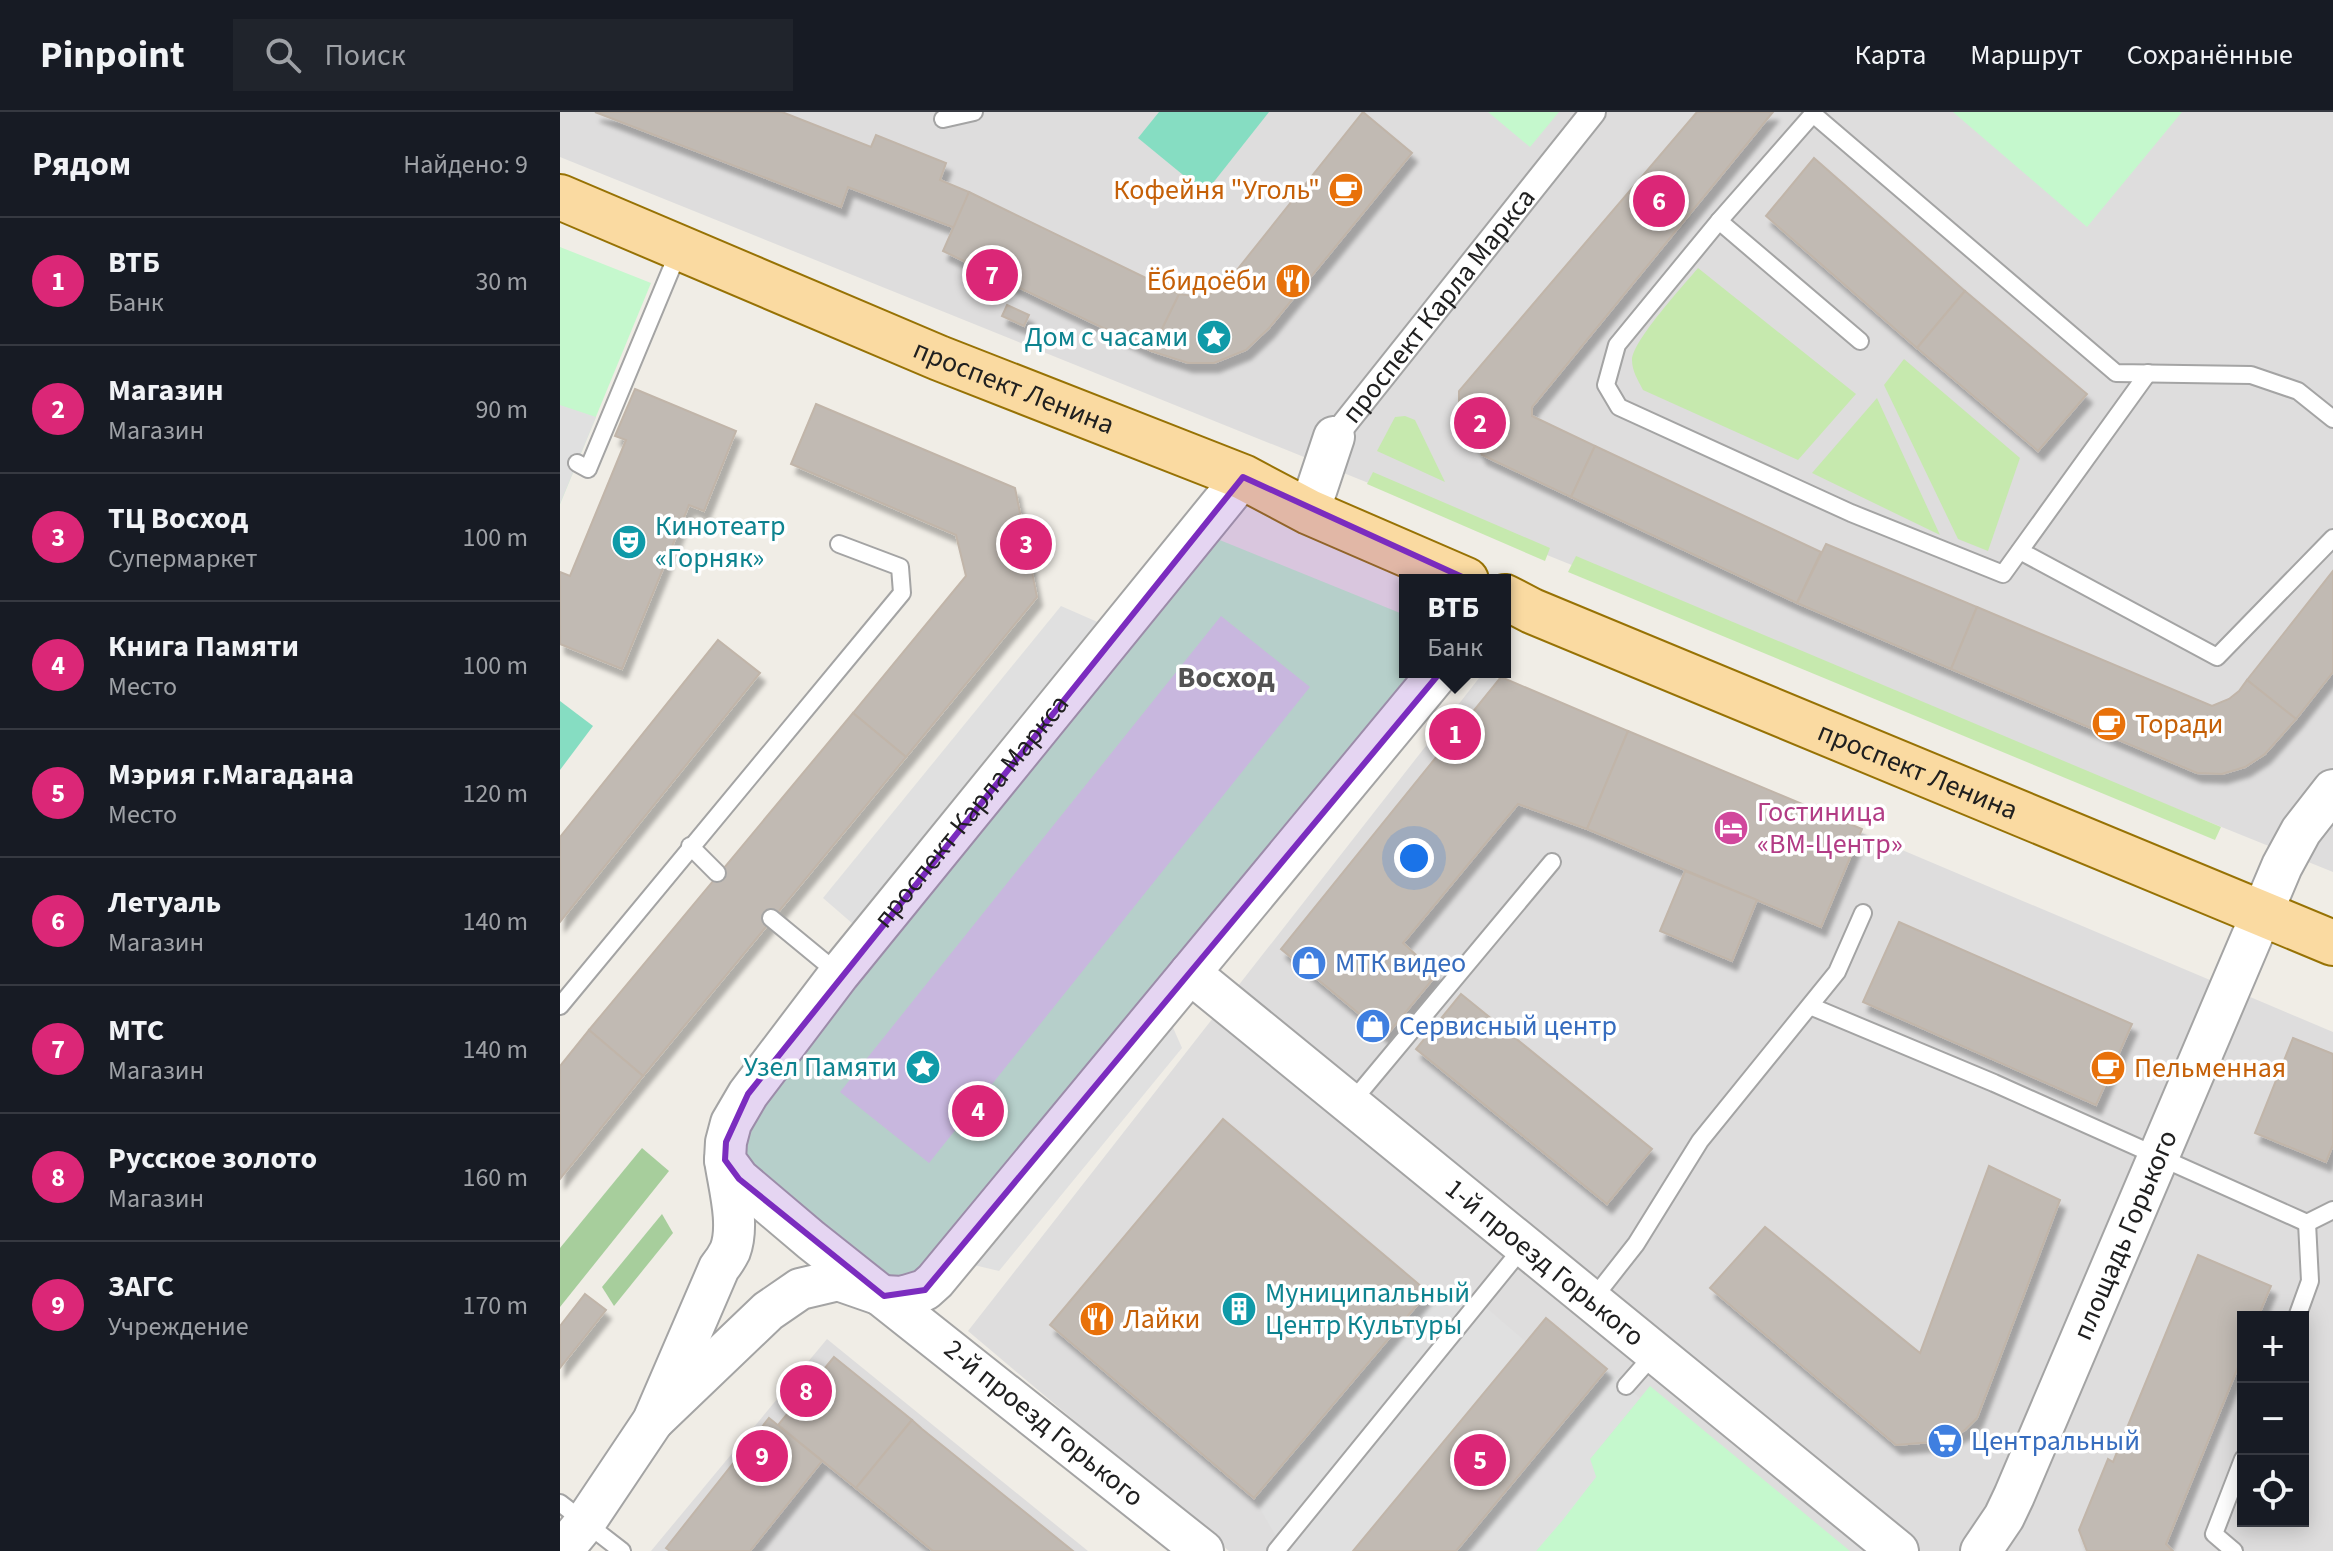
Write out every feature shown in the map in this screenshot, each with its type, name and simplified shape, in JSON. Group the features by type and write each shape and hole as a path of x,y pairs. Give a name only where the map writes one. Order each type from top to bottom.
{"main road":[{"name":"проспект Ленина","path":"560,197 939,358 1243,477 1309,512 1452,574"},
{"name":"проспект Ленина","path":"1511,600 2262,916 2333,943"}],"street":[{"name":"проспект Карла Маркса","path":"1309,512 1334,437 1593,112"},
{"name":"проспект Карла Маркса","path":"653,1421 707,1295 730,1251 732,1222 725,1160 731,1123 748,1094 839,974 1243,477"},
{"name":"проспект Карла Маркса","path":"569,1526 653,1421 768,1311 800,1289 838,1280 884,1296 915,1294 935,1281 1434,678"},
{"name":"площадь Горького","path":"1981,1551 2014,1496 2292,848 2333,790"},
{"name":"1-й проезд Горького","path":"1190,973 1898,1551"},
{"path":"725,1160 739,1179 884,1296"},
{"name":"2-й проезд Горького","path":"884,1296 1203,1551"}],"lane":[{"path":"943,119 974,112"},
{"path":"2148,373 2003,574 1851,513 1619,407 1606,385 1617,345 1719,221 1813,114 2116,373 2148,373 2251,375 2298,391 2333,419"},
{"path":"1719,221 1860,341"},
{"path":"577,463 588,469 681,247"},
{"path":"2020,551 2217,657 2333,538"},
{"path":"560,1006 902,593 900,567 839,544"},
{"path":"690,846 717,873"},
{"path":"1350,1104 1552,862"},
{"path":"1591,1301 1636,1244 1700,1141 1837,972 1863,913"},
{"path":"771,918 839,974"},
{"path":"1810,1006 1994,1083 2307,1223"},
{"path":"2307,1223 2333,1210"},
{"path":"2299,1311 2310,1281 2307,1223"},
{"path":"1276,1551 1524,1246"},
{"path":"1626,1386 1655,1353"},
{"path":"2234,1551 2214,1534 2237,1475"},
{"path":"569,1526 622,1551"}],"highlighted area":[{"path":"1243,477 1504,596 925,1290 884,1296 739,1179 725,1160 726,1142 748,1094"}],"shaded area":[{"path":"560,112 2333,112 2333,872 560,157"},
{"path":"560,405 596,417 560,504"},
{"path":"1061,606 1118,631 868,937 823,898"},
{"path":"1221,616 1310,687 929,1163 840,1092"},
{"path":"1479,678 1495,678 2333,1032 2333,1551 1229,1551 968,1331"},
{"path":"1163,1005 1182,1048 999,1271 953,1260"},
{"path":"1461,1286 1526,1342 1353,1551 1288,1551 1281,1545 1254,1498 1428,1292 1444,1307"},
{"path":"827,1339 1088,1551 651,1551"},
{"path":"1607,1369 1640,1398 1590,1459 1596,1477 1562,1521 1536,1551 1456,1551"}],"green space":[{"path":"1159,112 1269,112 1205,193 1138,138"},
{"path":"1488,112 1559,112 1530,147"},
{"path":"1953,112 2182,112 2087,227"},
{"path":"560,247 651,283 560,504"},
{"path":"1698,268 1856,394 1798,460 1643,390 1633,368 1635,351 1671,299"},
{"path":"1904,359 2020,458 1988,551 1958,539 1884,385"},
{"path":"1877,398 1940,535 1812,473"},
{"path":"1405,416 1415,420 1445,482 1377,451 1395,417"},
{"path":"1373,472 1550,548 1545,561 1367,484"},
{"path":"1200,532 1399,613 1399,678 1434,678 902,1297 726,1142"},
{"path":"1576,556 2221,827 2215,840 1568,572"},
{"path":"560,701 593,726 560,770"},
{"path":"642,1148 669,1171 560,1307 560,1248"},
{"path":"662,1214 673,1233 614,1306 602,1287"},
{"path":"1650,1386 1850,1551 1536,1551 1596,1477 1590,1459"}],"building":[{"path":"595,112 782,112 871,147 876,135 946,163 940,180 969,192 955,228 848,187 841,207"},
{"path":"1363,112 1412,153 1269,328 1246,350 1214,363 1188,363 1151,351 1179,294 1201,297 1221,290"},
{"path":"1697,112 1773,112 1532,407 1532,416 1595,446 1571,497 1482,455 1463,419 1459,391"},
{"path":"1814,158 1965,291 1917,348 1766,216"},
{"path":"969,192 1179,294 1151,351 943,251"},
{"path":"1965,291 2087,394 2038,451 1917,348"},
{"path":"1007,305 1029,315 1024,326 1002,316"},
{"name":"Кинотеатр «Горняк»","path":"635,389 736,431 704,511 689,505 622,669 560,644 560,572 570,576 626,440 615,436"},
{"path":"816,404 1015,488 1037,597 906,757 853,713 966,576 956,535 791,464"},
{"path":"1595,446 1821,552 1797,603 1571,497"},
{"path":"1826,544 1977,607 1951,669 1797,603"},
{"path":"2333,571 2333,672 2296,719 2247,680"},
{"path":"1977,607 2212,706 2229,699 2247,680 2296,719 2265,754 2245,767 2222,774 2197,773 1951,669"},
{"path":"718,640 760,673 560,922 560,837"},
{"path":"1500,678 1628,731 1587,829 1518,804 1403,943 1437,974 1386,1036 1281,949"},
{"path":"853,713 906,757 643,1076 589,1030"},
{"path":"1628,731 1862,829 1821,927 1587,829"},
{"path":"1685,871 1757,900 1732,961 1660,931"},
{"path":"1899,922 2132,1024 2096,1105 1863,1002"},
{"path":"1461,994 1652,1149 1607,1204 1416,1049"},
{"path":"589,1030 643,1076 560,1179 560,1066"},
{"path":"2293,1038 2333,1054 2333,1145 2326,1162 2255,1133"},
{"name":"Муниципальный Центр Культуры","path":"1223,1119 1428,1292 1254,1498 1050,1325"},
{"path":"1989,1166 2060,1200 1977,1418 1965,1430 1945,1441 1896,1445 1710,1288 1765,1227 1920,1353"},
{"path":"2198,1255 2271,1286 2261,1311 2237,1311 2237,1370 2166,1544 2173,1551 2087,1551 2079,1530 2108,1459 2113,1462"},
{"path":"585,1294 606,1310 560,1368 560,1326"},
{"path":"1546,1318 1607,1369 1456,1551 1353,1551"},
{"path":"834,1357 912,1420 856,1488 778,1425"},
{"path":"769,1418 822,1461 750,1551 670,1551 666,1548"},
{"path":"912,1420 1073,1551 933,1551 856,1488"}],"place":[{"name":"Кофейня \"Уголь\"","path":"1346,190"},
{"name":"Летуаль","path":"1659,201"},
{"name":"МТС","path":"992,275"},
{"name":"Ёбидоёби","path":"1293,281"},
{"name":"Дом с часами","path":"1214,337"},
{"name":"Магазин","path":"1480,423"},
{"name":"Кинотеатр «Горняк»","path":"629,542"},
{"name":"ТЦ Восход","path":"1026,544"},
{"name":"Торади","path":"2109,724"},
{"name":"ВТБ","path":"1455,734"},
{"name":"Гостиница «ВМ-Центр»","path":"1731,828"},
{"name":"МТК видео","path":"1309,963"},
{"name":"Сервисный центр","path":"1373,1026"},
{"name":"Узел Памяти","path":"923,1067"},
{"name":"Пельменная","path":"2108,1068"},
{"name":"Книга Памяти","path":"978,1111"},
{"name":"Муниципальный Центр Культуры","path":"1239,1309"},
{"name":"Лайки","path":"1097,1319"},
{"name":"Русское золото","path":"806,1391"},
{"name":"Центральный","path":"1945,1441"},
{"name":"ЗАГС","path":"762,1456"},
{"name":"Мэрия г.Магадана","path":"1480,1460"}],"district":[{"name":"Восход","path":"1226,677"}]}
